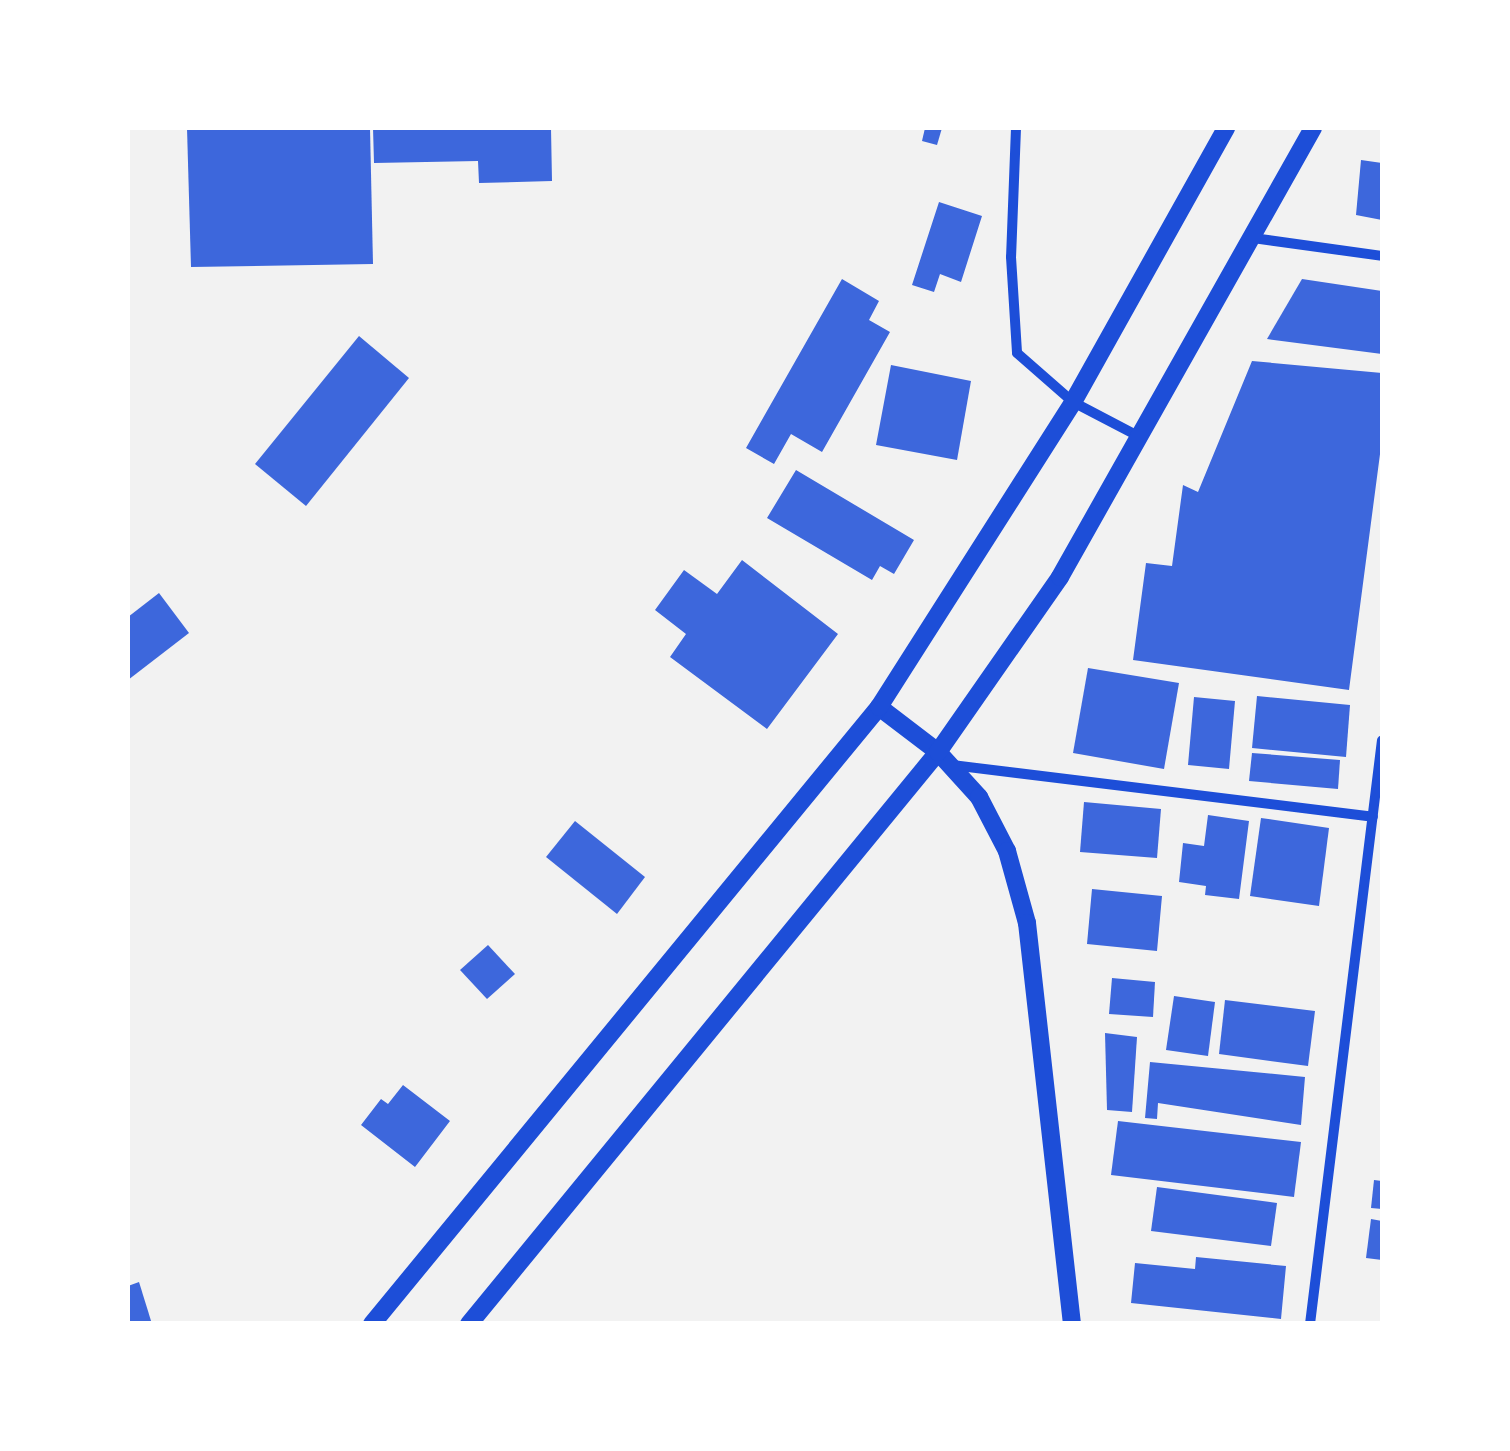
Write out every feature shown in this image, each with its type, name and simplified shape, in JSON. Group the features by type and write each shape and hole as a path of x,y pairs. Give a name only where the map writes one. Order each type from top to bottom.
{"street":[{"path":"1016,128 1011,257 1017,353 1072,402 1142,438"},
{"path":"372,1324 879,707 1072,402 1226,128"},
{"path":"469,1324 944,759 1060,577 1142,438 1313,128"},
{"path":"1253,238 1382,256"},
{"path":"879,707 944,759 979,796 1007,851 1027,923 1072,1324"},
{"path":"1310,1324 1382,740"},
{"path":"944,759 1372,817"}],"building":[{"path":"187,128 370,128 373,264 191,267"},
{"path":"373,128 551,128 552,181 479,183 478,161 374,163"},
{"path":"925,128 942,128 937,145 922,141"},
{"path":"1361,160 1382,163 1382,220 1356,215"},
{"path":"939,202 982,216 961,282 940,274 934,292 912,285"},
{"path":"842,279 879,301 869,320 890,332 822,452 791,434 774,464 746,448"},
{"path":"1302,279 1382,291 1382,354 1267,339"},
{"path":"359,336 409,378 306,506 255,464"},
{"path":"1252,361 1382,373 1382,439 1349,690 1133,660 1146,563 1172,566 1183,485 1198,492"},
{"path":"891,365 971,381 957,460 876,445"},
{"path":"796,470 914,540 894,574 880,566 872,580 767,518"},
{"path":"742,560 838,634 767,729 670,657 686,634 655,610 684,570 717,594"},
{"path":"159,593 189,633 128,680 128,617"},
{"path":"1088,668 1179,683 1164,769 1073,753"},
{"path":"1257,696 1350,705 1346,757 1252,748"},
{"path":"1194,697 1235,701 1229,769 1188,765"},
{"path":"1252,753 1340,760 1338,789 1249,781"},
{"path":"1084,802 1161,809 1157,858 1080,852"},
{"path":"1208,815 1249,821 1239,899 1205,895 1206,886 1179,882 1183,843 1204,846"},
{"path":"1261,818 1329,828 1319,906 1250,896"},
{"path":"575,821 645,877 617,914 546,857"},
{"path":"1092,889 1162,896 1157,951 1087,944"},
{"path":"488,945 515,974 487,999 460,970"},
{"path":"1112,978 1155,982 1153,1017 1109,1014"},
{"path":"1174,996 1215,1002 1208,1056 1166,1050"},
{"path":"1225,1000 1315,1011 1308,1066 1219,1054"},
{"path":"1105,1033 1137,1037 1132,1112 1107,1110"},
{"path":"1150,1062 1305,1077 1301,1125 1158,1103 1157,1119 1145,1118"},
{"path":"403,1085 450,1121 415,1167 361,1125 381,1099 388,1104"},
{"path":"1118,1121 1301,1142 1294,1197 1111,1175"},
{"path":"1374,1180 1382,1181 1382,1209 1371,1208"},
{"path":"1157,1187 1277,1203 1271,1246 1151,1231"},
{"path":"1371,1219 1382,1221 1382,1260 1366,1258"},
{"path":"1196,1257 1286,1266 1281,1319 1131,1303 1135,1263 1195,1269"},
{"path":"139,1282 152,1324 128,1324 128,1286"}]}
